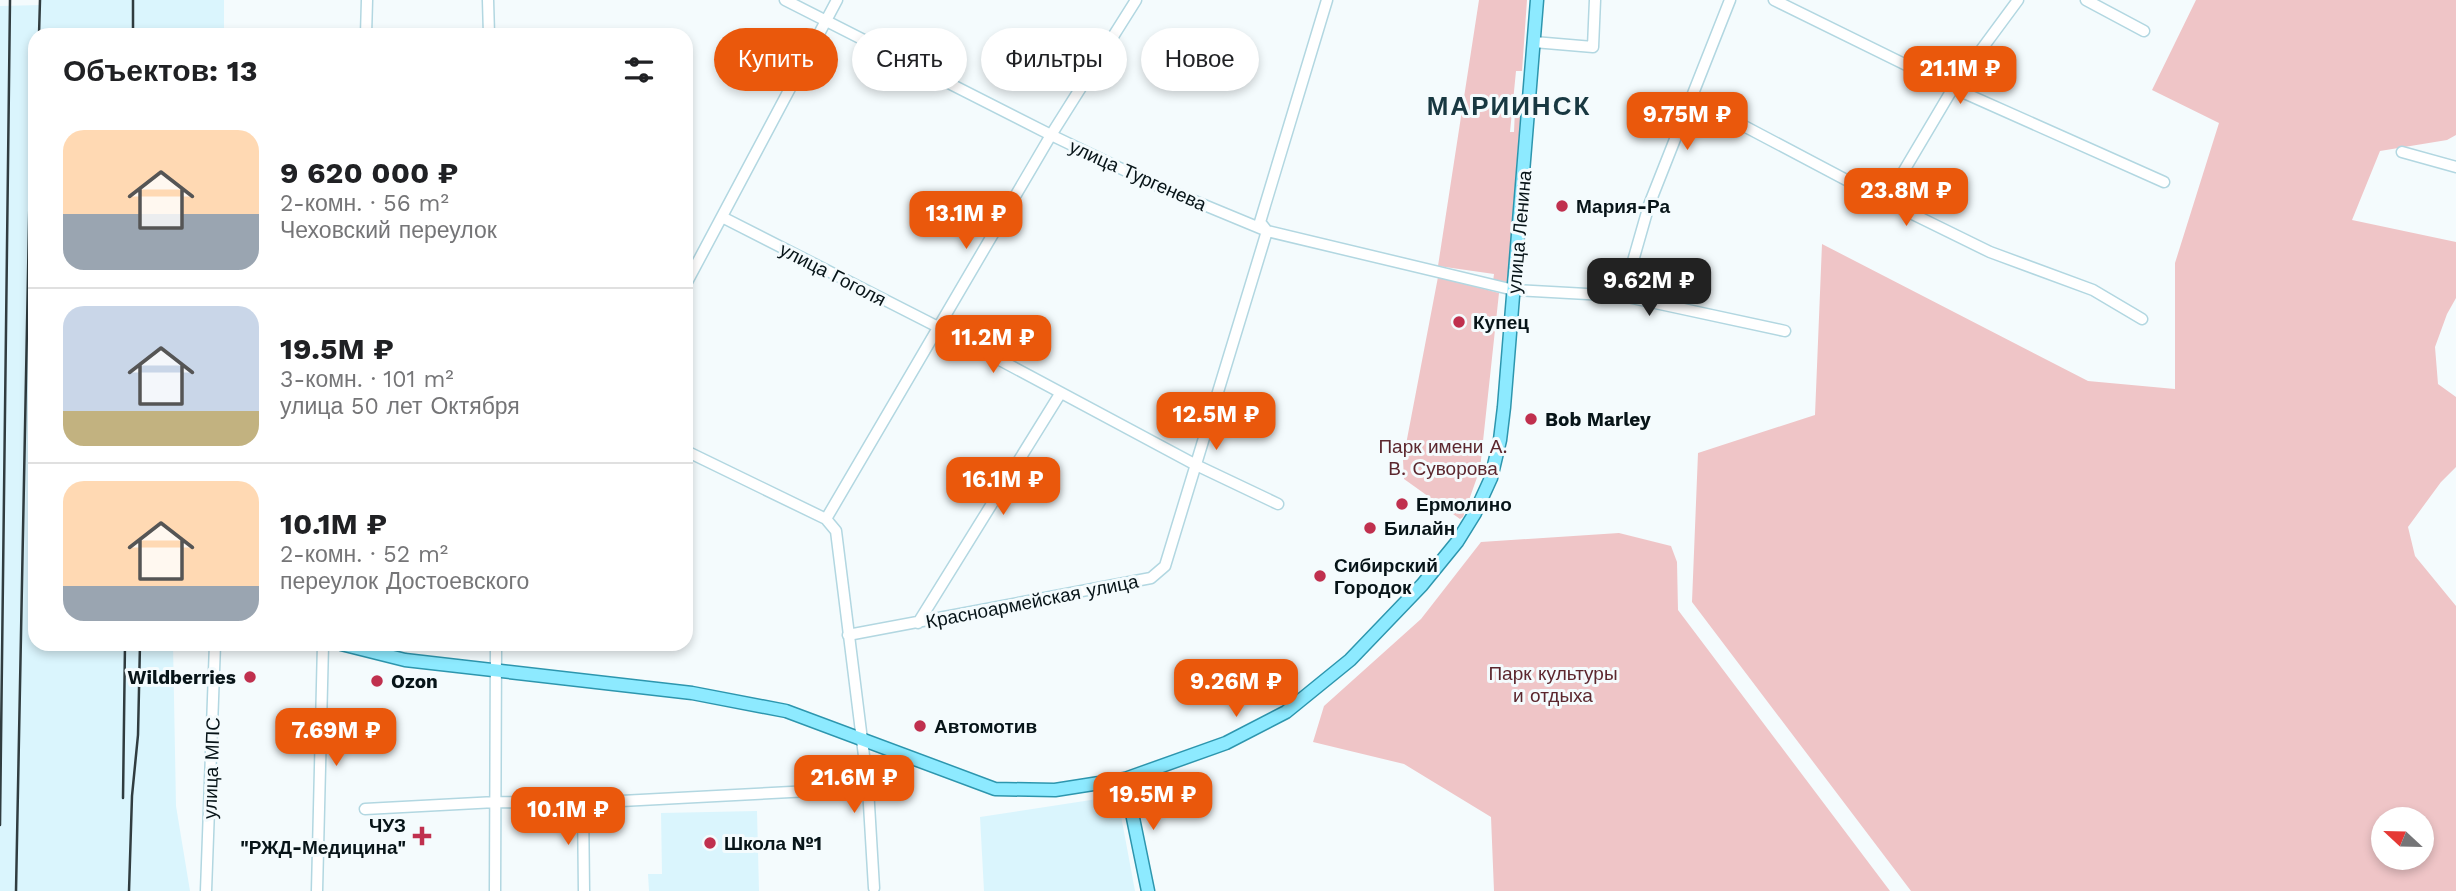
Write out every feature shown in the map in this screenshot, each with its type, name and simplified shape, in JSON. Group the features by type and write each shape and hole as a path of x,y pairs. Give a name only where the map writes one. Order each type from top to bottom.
{"main road":[{"name":"улица Ленина","path":"369,651 405,660 496,672 692,693 786,711 995,789 1055,790 1125,779 1226,743 1286,712 1350,660 1422,585 1457,542 1475,513 1491,478 1500,440 1537,0"},
{"path":"1125,779 1148,891"}],"street":[{"path":"366,28 367,0"},
{"path":"488,0 489,28"},
{"name":"улица Тургенева","path":"785,0 1151,183 1267,231 1514,290 1623,296 1785,331"},
{"path":"693,271 838,0"},
{"path":"826,519 1051,135 1136,0"},
{"name":"Красноармейская улица","path":"848,635 1152,578 1165,566 1267,231 1260,222 1327,0"},
{"path":"1534,43 1592,47 1595,0"},
{"path":"1623,296 1650,205 1730,0"},
{"path":"1773,0 1953,88 2164,182"},
{"path":"1886,201 1953,88 2018,0"},
{"path":"2086,0 2144,31"},
{"path":"1691,98 1886,201 1990,252 2092,290 2142,319"},
{"path":"2402,152 2456,167"},
{"name":"улица Гоголя","path":"722,217 940,328 1196,465 1278,504"},
{"path":"918,624 1060,394"},
{"path":"693,454 826,519 836,531 868,788 874,888"},
{"name":"улица МПС","path":"206,891 215,651"},
{"path":"317,891 323,651"},
{"path":"495,891 496,651"},
{"path":"365,809 496,802 583,803 868,788"},
{"path":"583,803 584,891"}],"shaded area":[{"path":"41,0 224,0 224,28 28,28 28,651 173,651 176,806 190,891 0,891 0,6 41,5"},
{"path":"1104,798 1119,805 1135,891 984,891 980,817"},
{"name":"Школа №1","path":"757,811 759,891 649,891 648,874 662,874 661,813"}],"green space":[{"path":"1479,0 1527,0 1522,71 1516,71 1510,132 1514,132 1515,109 1521,109 1507,285 1493,282 1494,274 1438,266"},
{"path":"2196,0 2456,0 2456,135 2447,140 2380,151 2352,220 2456,242 2456,298 2435,347 2438,384 2456,397 2456,467 2441,482 2408,527 2415,556 2456,606 2456,891 1911,891 1692,602 1698,453 1815,415 1822,244 2088,381 2175,389 2175,263 2219,123 2152,90"},
{"name":"Парк имени А. В. Суворова","path":"1438,277 1499,293 1480,469 1460,519 1404,479 1403,460"},
{"name":"Парк культуры и отдыха","path":"1619,533 1671,546 1677,562 1678,610 1890,891 1494,891 1491,817 1404,764 1313,742 1324,706 1421,619 1481,542"}],"railway":[{"path":"0,825 10,0"},
{"path":"39,28 40,0"},
{"path":"133,0 133,28"},
{"path":"16,891 28,275"},
{"path":"123,798 125,651"},
{"path":"129,891 140,651"}],"place":[{"name":"Мария-Ра","path":"1562,206"},
{"name":"Купец","path":"1459,322"},
{"name":"Bob Marley","path":"1531,419"},
{"name":"Ермолино","path":"1402,504"},
{"name":"Билайн","path":"1370,528"},
{"name":"Сибирский Городок","path":"1320,576"},
{"name":"Wildberries","path":"250,677"},
{"name":"Ozon","path":"377,681"},
{"name":"Автомотив","path":"920,726"},
{"name":"ЧУЗ \"РЖД-Медицина\"","path":"422,836"},
{"name":"Школа №1","path":"710,843"}],"district":[{"name":"МАРИИНСК","path":"1509,106"}]}
